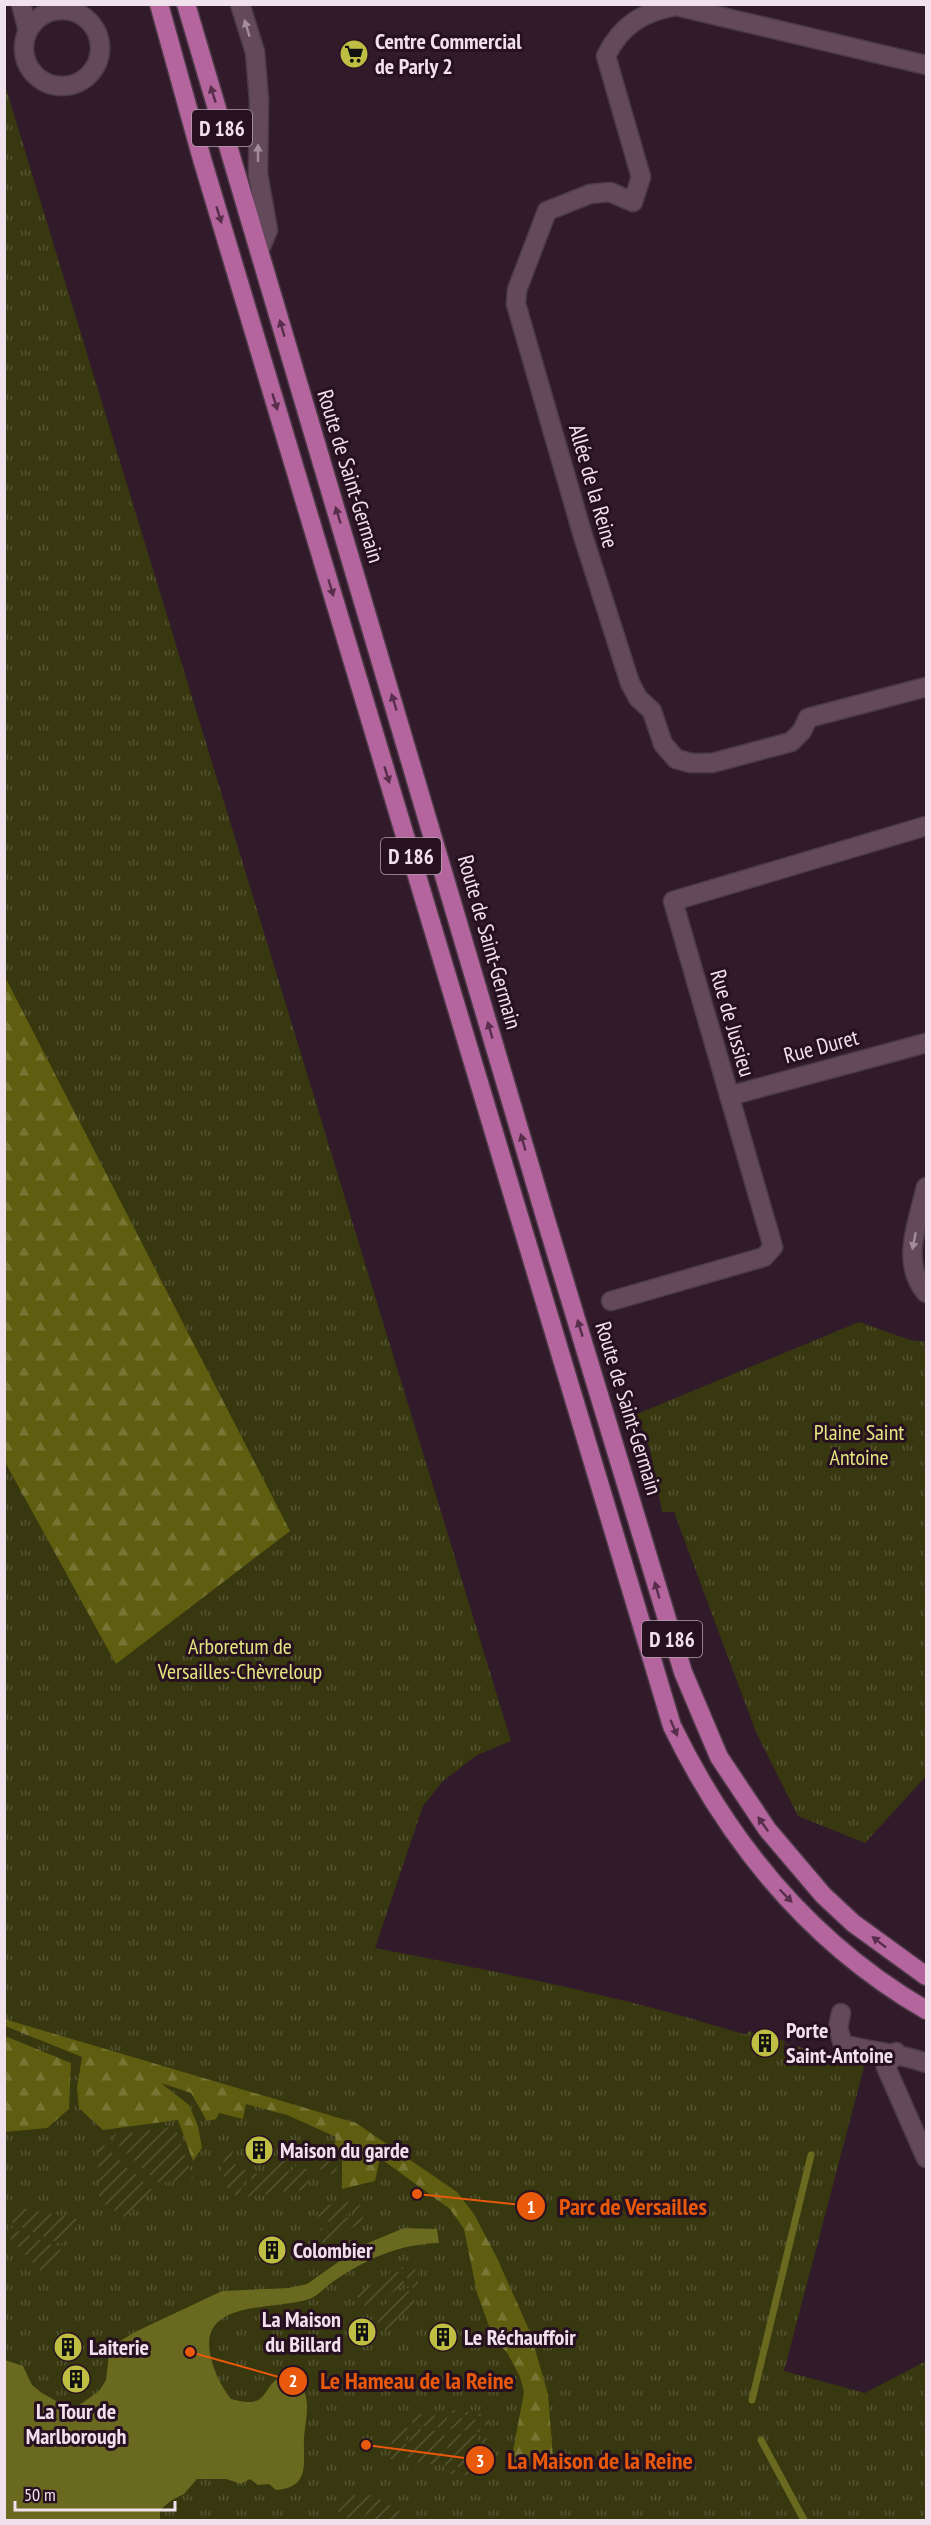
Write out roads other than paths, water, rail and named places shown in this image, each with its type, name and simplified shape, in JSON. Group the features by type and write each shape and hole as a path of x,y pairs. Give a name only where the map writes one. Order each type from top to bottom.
{"main road":[{"name":"D 186","path":"159,4 202,159 672,1726 694,1771 747,1852 779,1890 829,1940 886,1985 927,2010"},
{"name":"Route de Saint-Germain","path":"186,4 676,1652 719,1757 767,1829 800,1869 853,1923 927,1976"}],"street":[{"path":"21,4 28,31"},
{"path":"240,4 255,52 259,100 258,174 268,230 259,251"},
{"name":"Allée de la Reine","path":"927,65 676,6 651,10 616,35 606,56 641,177 633,202 610,192 590,195 547,211 517,290 516,304 583,536 630,683 638,698 652,711 663,744 676,759 712,764 791,742 808,718 927,687"},
{"path":"49,8 79,13 88,20 100,39 99,63 92,74 82,82 60,87 40,80 32,72 24,52 28,31 49,8"},
{"name":"Rue de Jussieu","path":"611,1301 764,1257 773,1246 673,901 927,826"},
{"name":"Rue Duret","path":"729,1095 927,1044"},
{"path":"927,1187 911,1258 913,1272 927,1293"},
{"path":"842,2013 838,2028 843,2044 877,2053 896,2052 927,2063"},
{"path":"896,2052 886,2067 927,2158"}],"waterway":[{"path":"752,2400 811,2155"},
{"path":"761,2440 804,2520"}],"place":[{"name":"Centre Commercial de Parly 2","path":"354,54"},
{"name":"Porte Saint-Antoine","path":"765,2043"},
{"name":"Maison du garde","path":"259,2150"},
{"name":"Parc de Versailles","path":"417,2194"},
{"name":"Colombier","path":"272,2250"},
{"name":"La Maison du Billard","path":"362,2332"},
{"name":"Le Réchauffoir","path":"443,2337"},
{"name":"Laiterie","path":"68,2347"},
{"name":"Le Hameau de la Reine","path":"190,2352"},
{"name":"La Tour de Marlborough","path":"76,2379"},
{"name":"La Maison de la Reine","path":"366,2445"}],"park label":[{"name":"Plaine Saint Antoine","path":"859,1444"},
{"name":"Arboretum de Versailles-Chèvreloup","path":"240,1658"}]}
